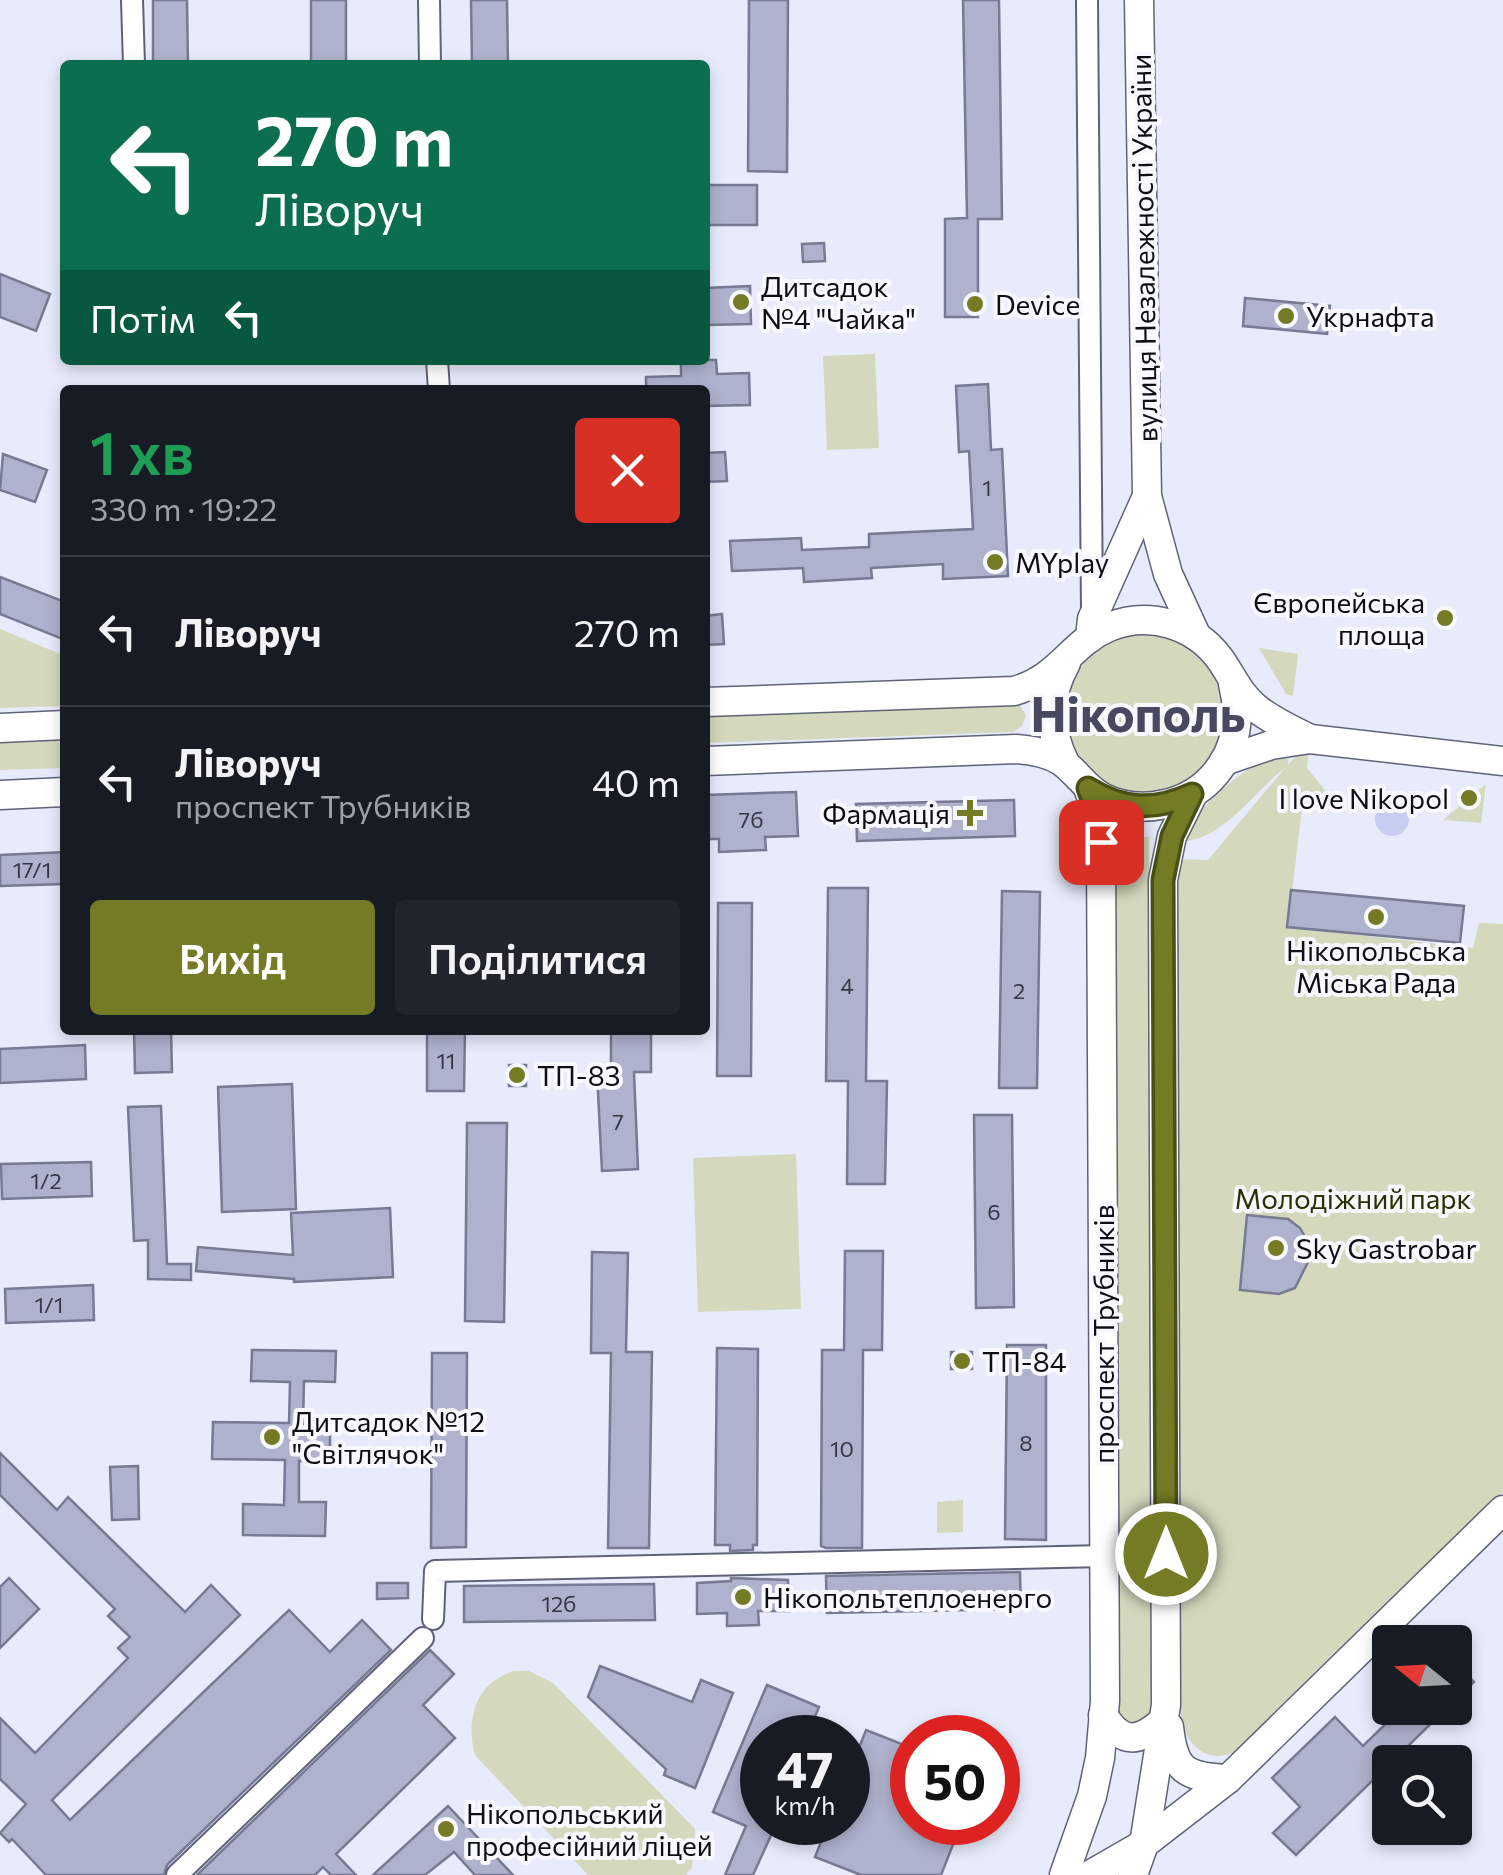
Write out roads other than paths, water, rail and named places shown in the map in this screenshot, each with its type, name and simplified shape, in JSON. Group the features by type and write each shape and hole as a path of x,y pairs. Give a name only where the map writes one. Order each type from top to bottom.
{"main road":[{"name":"вулиця Незалежності України","path":"1139,0 1147,496"},
{"path":"1091,628 1162,621 1196,636 1221,660 1232,683 1238,720 1224,761 1205,785 1192,794 1176,802 1140,807 1121,804 1088,788 1064,762 1057,747 1051,712 1058,678 1091,628 1147,496"},
{"path":"1147,496 1168,574 1196,636"},
{"path":"710,702 1003,692 1039,681 1066,662"},
{"path":"1232,683 1254,707 1310,739"},
{"path":"0,728 60,725"},
{"path":"1224,761 1310,739 1503,761"},
{"path":"710,761 994,748 1037,752 1064,762"},
{"name":"проспект Трубників","path":"1064,1875 1092,1796 1103,1715 1101,842 1098,816 1088,788"},
{"path":"0,795 60,792"},
{"path":"1192,794 1172,836 1163,880 1165,1713 1172,1757 1199,1778 1228,1779"},
{"path":"1090,1875 1144,1844 1228,1779 1503,1510"},
{"path":"1103,1715 1111,1728 1134,1739 1150,1734 1165,1713"},
{"path":"1133,1875 1144,1844 1165,1713"}],"street":[{"path":"132,0 134,60"},
{"path":"429,0 430,60"},
{"path":"1087,0 1091,628"},
{"path":"177,1875 428,1629 436,1571 1104,1556"}],"water":[{"path":"1392,802 1404,807 1409,819 1404,831 1392,836 1380,831 1375,819 1380,807"}],"place":[{"name":"Дитсадок №4 \"Чайка\"","path":"741,302"},
{"name":"Device","path":"975,304"},
{"name":"Укрнафта","path":"1286,316"},
{"name":"MYplay","path":"995,562"},
{"name":"Європейська площа","path":"1445,618"},
{"name":"I love Nikopol","path":"1469,798"},
{"name":"Фармація","path":"970,813"},
{"name":"Нiкопольська Міська Рада","path":"1376,917"},
{"name":"ТП-83","path":"517,1075"},
{"name":"Sky Gastrobar","path":"1276,1248"},
{"name":"ТП-84","path":"962,1361"},
{"name":"Дитсадок №12 \"Світлячок\"","path":"272,1437"},
{"name":"Нікопольтеплоенерго","path":"743,1597"},
{"name":"Нікопольський професійний ліцей","path":"446,1829"}],"district":[{"name":"Нікополь","path":"1138,712"}],"park label":[{"name":"Молодіжний парк","path":"1353,1198"}]}
